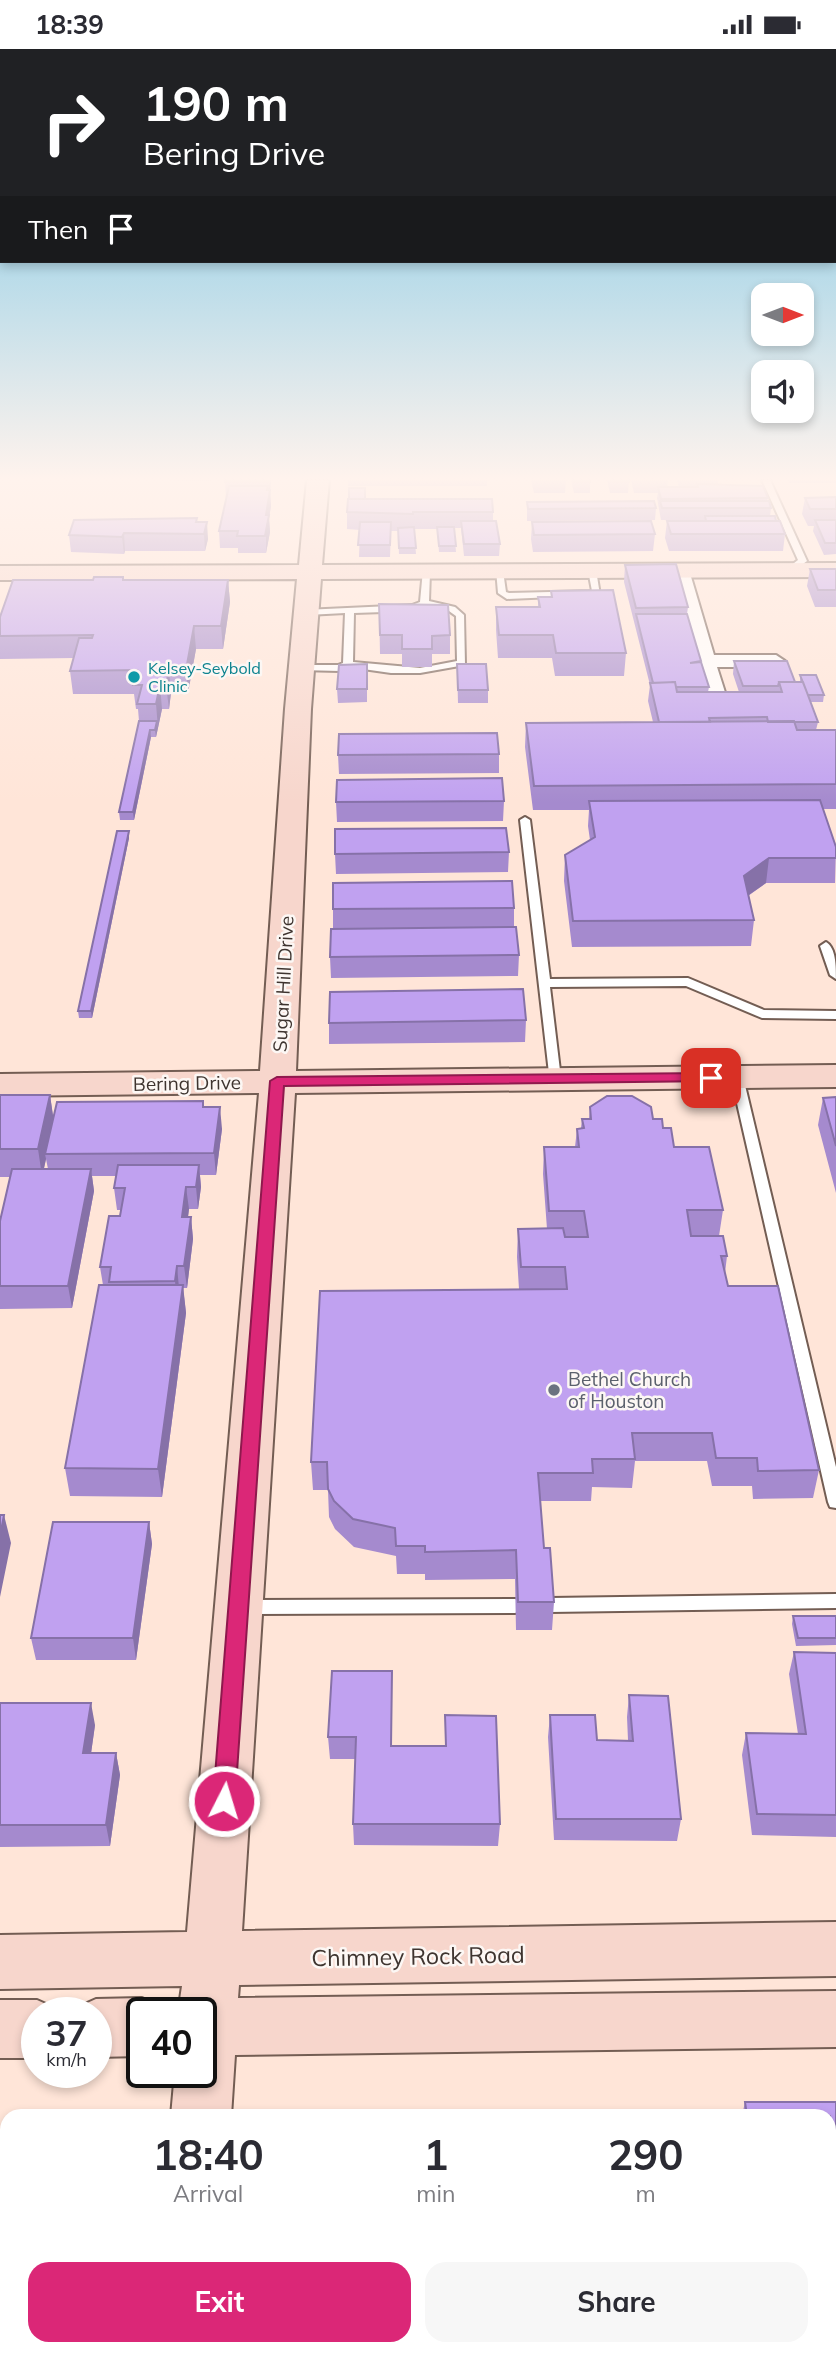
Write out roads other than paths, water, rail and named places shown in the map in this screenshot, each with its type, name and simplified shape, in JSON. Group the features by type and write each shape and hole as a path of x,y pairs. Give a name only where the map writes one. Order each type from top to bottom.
{"street":[{"name":"Sugar Hill Drive","path":"207,1997 239,1607 277,1081 309,588"},
{"path":"685,588 720,708"},
{"path":"706,661 776,661"},
{"name":"Bering Drive","path":"0,1085 836,1076"},
{"name":"Chimney Rock Road","path":"0,1962 836,1949"},
{"path":"217,2027 836,2019"},
{"path":"0,2029 21,2029"},
{"name":"Sugar Hill Drive","path":"201,2109 202,2088"}],"lane":[{"path":"424,603 425,588"},
{"path":"302,668 340,668 348,664 407,671 447,669 462,663 460,615 452,609 424,603 398,610 307,612"},
{"path":"348,664 350,611"},
{"path":"525,820 555,1079"},
{"path":"826,946 836,975"},
{"path":"544,983 688,982 762,1014 836,1015"},
{"path":"737,1077 836,1502"},
{"path":"550,1605 836,1601"},
{"path":"239,1607 515,1606"}],"place":[{"name":"Kelsey-Seybold Clinic","path":"134,677"},
{"name":"Bethel Church of Houston","path":"554,1390"}]}
